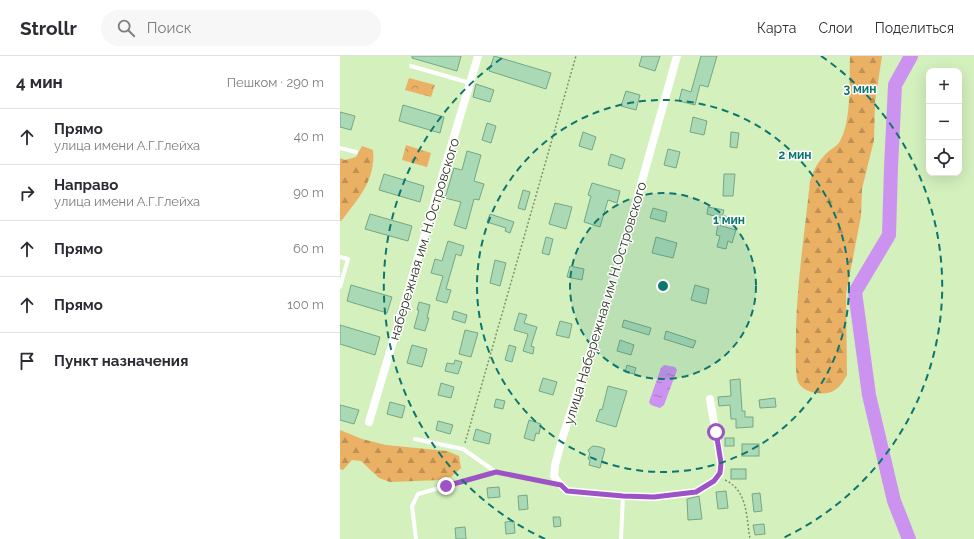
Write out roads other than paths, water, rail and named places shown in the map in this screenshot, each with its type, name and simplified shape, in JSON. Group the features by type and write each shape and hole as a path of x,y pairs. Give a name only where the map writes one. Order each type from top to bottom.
{"street":[{"name":"набережная им. Н.Островского","path":"369,422 478,56"},
{"name":"улица Набережная им Н.Островского","path":"561,485 554,476 555,465 617,270 678,56"},
{"path":"561,485 567,491 623,496 654,497 696,492 714,481 720,473 721,463 710,399"}],"lane":[{"path":"412,66 470,83"},
{"path":"340,148 356,152"},
{"path":"340,257 348,259 340,287"},
{"path":"415,439 463,449 496,472 561,485"},
{"path":"416,539 412,506 418,494 496,472"},
{"path":"621,539 623,496"}],"water":[{"path":"664,365 675,367 677,370 664,405 660,408 651,405 649,402 661,368"}],"waterway":[{"path":"909,539 894,501 869,395 855,292 889,235 895,85 911,56"}]}
